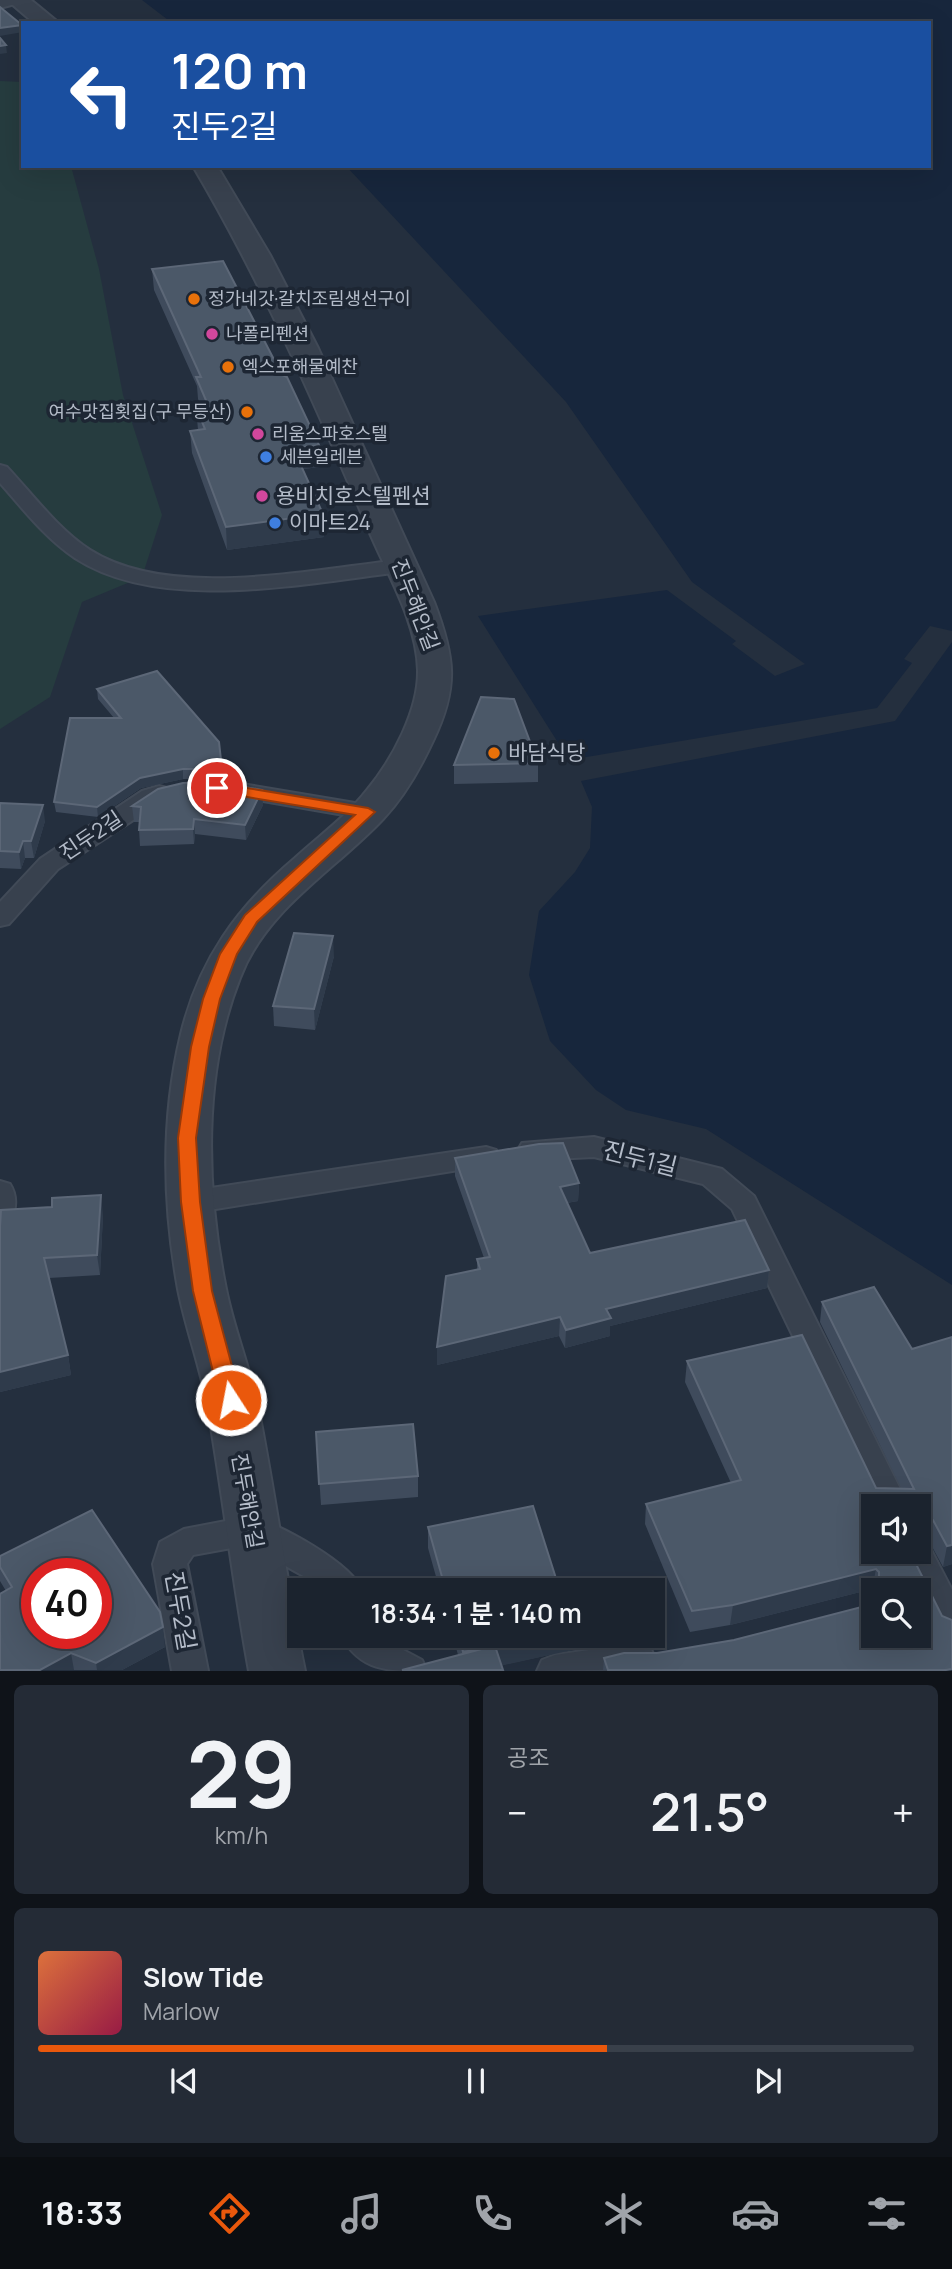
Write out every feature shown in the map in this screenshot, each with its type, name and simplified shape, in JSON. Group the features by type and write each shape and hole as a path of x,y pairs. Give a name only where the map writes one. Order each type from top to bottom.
{"street":[{"path":"19,0 45,21"},
{"name":"진두해안길","path":"206,168 309,353 401,566 434,652 435,688 411,748 386,792 368,812 272,897 251,919 228,954 211,999 192,1088 187,1138 191,1202 202,1291 226,1374 277,1671"}],"lane":[{"path":"0,4 19,0"},
{"path":"0,471 84,555 109,568 142,577 200,582 401,566"},
{"path":"209,788 239,790 368,812"},
{"name":"진두2길","path":"0,918 49,864 150,796 184,789"},
{"name":"진두1길","path":"191,1202 538,1149 594,1147 712,1176 744,1203 886,1494"},
{"path":"0,1191 0,1213"},
{"path":"252,1530 318,1568 330,1578"},
{"name":"진두2길","path":"190,1671 170,1564 172,1552 184,1543 252,1530"},
{"path":"931,1599 952,1624"},
{"path":"365,1648 409,1671"},
{"path":"555,1671 664,1654"}],"green space":[{"path":"0,81 21,82 21,168 72,168 99,269 123,395 162,515 142,577 82,602 50,697 0,729"}],"water":[{"path":"142,0 952,0 952,631 930,626 904,659 912,663 877,708 569,760 478,616 667,590 736,641 732,644 775,676 805,664 692,582 566,402 348,168 931,168 931,21 169,21"},
{"path":"952,642 952,1285 706,1129 626,1110 596,1090 550,1041 529,975 539,911 575,872 590,848 592,807 581,781 895,721"}],"building":[{"path":"0,7 21,24 21,25 0,28"},
{"path":"223,261 282,375 287,377 319,445 293,448 323,514 226,527 190,431 205,429 196,407 208,405 196,377 201,377 152,269"},
{"path":"157,671 219,742 222,769 183,769 140,778 97,807 54,802 70,718 121,718 97,689"},
{"path":"481,697 514,699 538,763 454,765"},
{"path":"216,782 262,790 245,825 194,819 193,829 139,830 141,807 132,806 158,789 183,783"},
{"path":"0,803 43,805 31,841 23,841 19,852 0,851"},
{"path":"294,933 333,936 314,1009 273,1006"},
{"path":"563,1143 579,1183 560,1187 590,1253 745,1220 769,1270 606,1309 611,1318 566,1330 560,1317 437,1347 446,1276 480,1269 477,1259 490,1257 455,1158 539,1144"},
{"path":"101,1195 97,1255 44,1258 68,1355 0,1372 1,1210 52,1207 52,1198"},
{"path":"874,1287 912,1349 952,1337 952,1545 947,1546 931,1519 931,1494 861,1494 861,1564 916,1564 923,1578 879,1578 876,1569 733,1605 692,1611 646,1504 741,1480 687,1361 802,1335 876,1488 914,1489 822,1302"},
{"path":"413,1424 418,1476 319,1484 316,1432"},
{"path":"533,1506 556,1578 442,1578 428,1527"},
{"path":"92,1510 160,1612 163,1627 96,1663 71,1653 40,1670 0,1670 0,1594 12,1587 0,1567 0,1556"},
{"path":"931,1594 942,1616 952,1620 952,1669 608,1670 604,1658 624,1653 657,1653 734,1640 861,1607 861,1648 931,1648"},
{"path":"462,1648 483,1648 463,1652"},
{"path":"485,1648 496,1648 503,1670 402,1670"}],"place":[{"name":"정가네갓·갈치조림생선구이","path":"194,299"},
{"name":"나폴리펜션","path":"212,334"},
{"name":"엑스포해물예찬","path":"228,367"},
{"name":"여수맛집횟집(구 무등산)","path":"247,412"},
{"name":"리움스파호스텔","path":"258,434"},
{"name":"세븐일레븐","path":"266,457"},
{"name":"용비치호스텔펜션","path":"262,496"},
{"name":"이마트24","path":"275,523"},
{"name":"바담식당","path":"494,753"}],"route":[{"path":"217,788 368,812 251,919 228,954 211,999 192,1088 187,1138 191,1202 202,1291 231,1400"}]}
